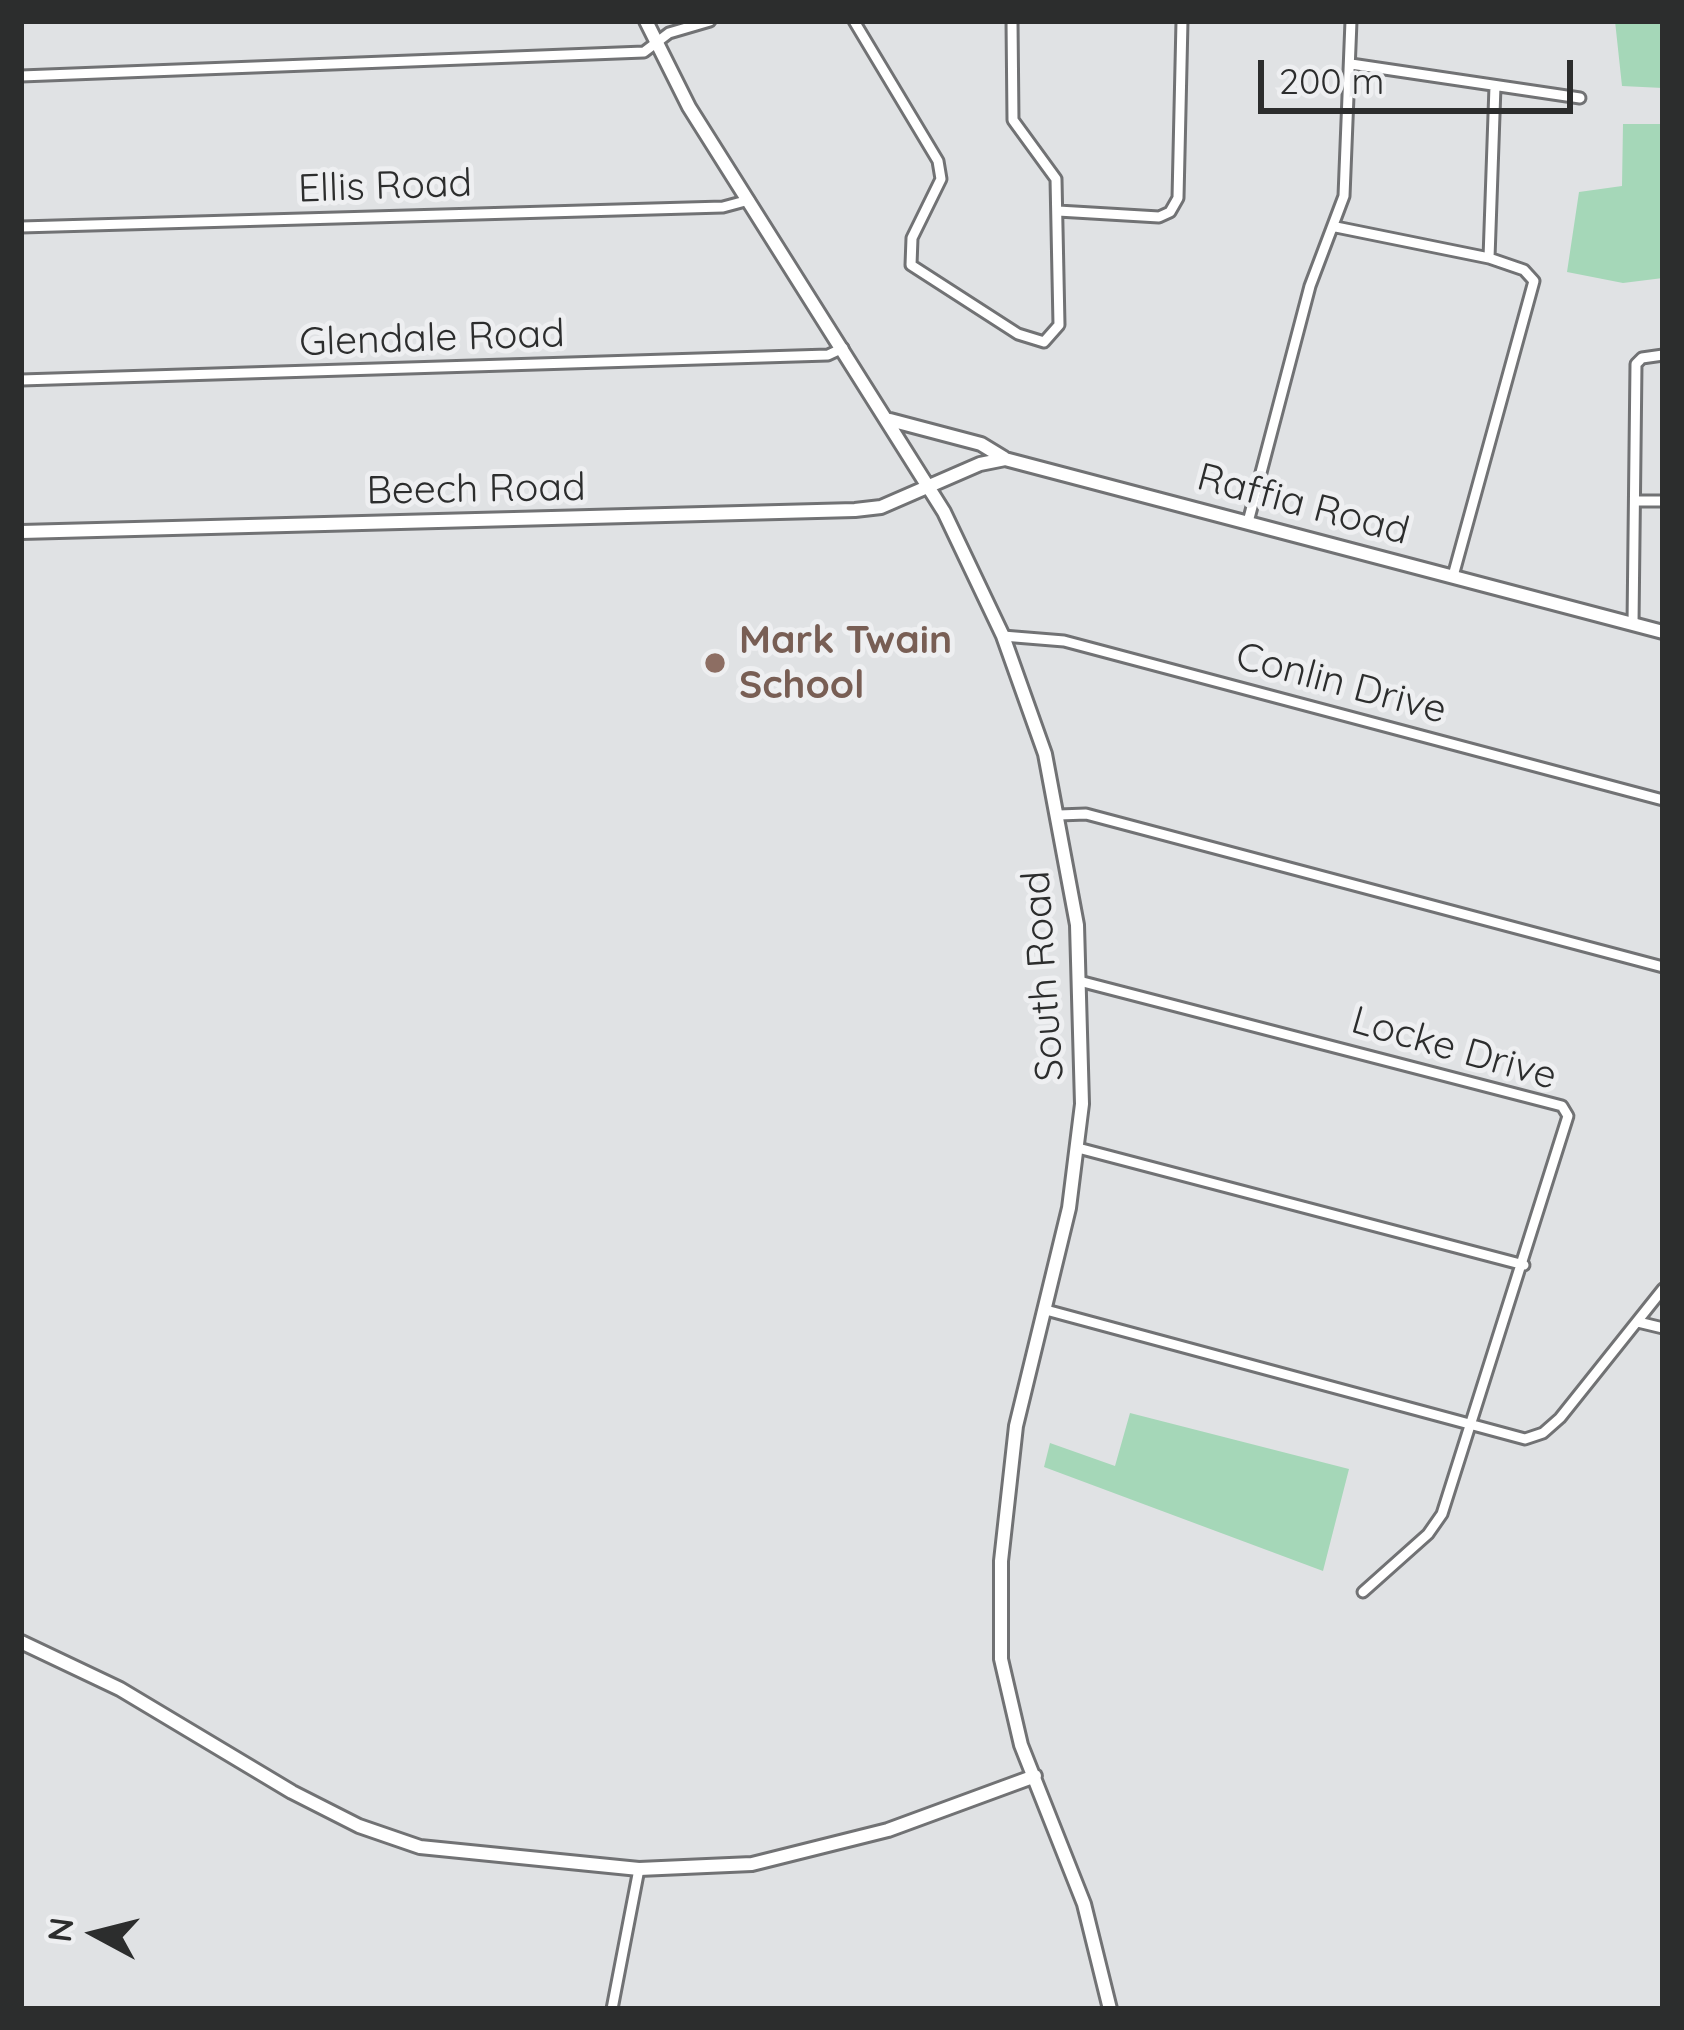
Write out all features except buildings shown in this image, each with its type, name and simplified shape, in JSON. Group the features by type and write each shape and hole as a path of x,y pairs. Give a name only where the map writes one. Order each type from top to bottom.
{"main road":[{"name":"South Road","path":"646,21 749,200 929,487 1027,694 1059,815 1083,982 1078,1148 1046,1310 1016,1426 999,1616 1008,1696 1084,1904 1110,2009"},
{"name":"Raffia Road","path":"890,419 981,444 1005,459 1663,632"},
{"path":"929,487 1005,459"},
{"name":"Beech Road","path":"21,532 855,510 881,507 929,487"},
{"path":"21,1642 120,1689 359,1826 420,1846 639,1869 752,1864 822,1850 1035,1776"}],"street":[{"path":"21,76 644,52 655,42 710,21"},
{"path":"854,21 938,161 936,194 908,252 921,275 1030,342 1044,343 1059,326 1056,179 1013,120 1012,21"},
{"path":"1058,211 1159,217 1170,212 1178,198 1182,21"},
{"path":"1248,522 1310,286 1336,226 1348,162 1351,21"},
{"path":"1351,64 1580,98"},
{"path":"1489,258 1495,86"},
{"name":"Ellis Road","path":"21,227 723,207 749,200"},
{"path":"1336,226 1489,258 1524,270 1534,281 1453,576"},
{"name":"Glendale Road","path":"21,380 829,356 843,348"},
{"path":"1633,624 1636,364 1650,355 1663,355"},
{"path":"1636,501 1663,501"},
{"name":"Conlin Drive","path":"1003,636 1064,641 1663,800"},
{"path":"1059,815 1085,814 1663,967"},
{"name":"Locke Drive","path":"1083,982 1562,1106 1568,1116 1452,1488 1428,1534 1363,1592"},
{"path":"1078,1148 1524,1265"},
{"path":"1046,1310 1471,1424 1485,1432 1525,1438 1543,1433 1663,1289"},
{"path":"1638,1322 1663,1328"},
{"path":"612,2009 639,1869"}],"green space":[{"path":"1615,21 1663,21 1663,88 1622,86"},
{"path":"1623,124 1663,124 1663,278 1623,283 1567,272 1579,192 1622,186"},
{"path":"1130,1413 1349,1469 1323,1571 1044,1467 1050,1443 1115,1466"}],"place":[{"name":"Mark Twain School","path":"715,663"}]}
